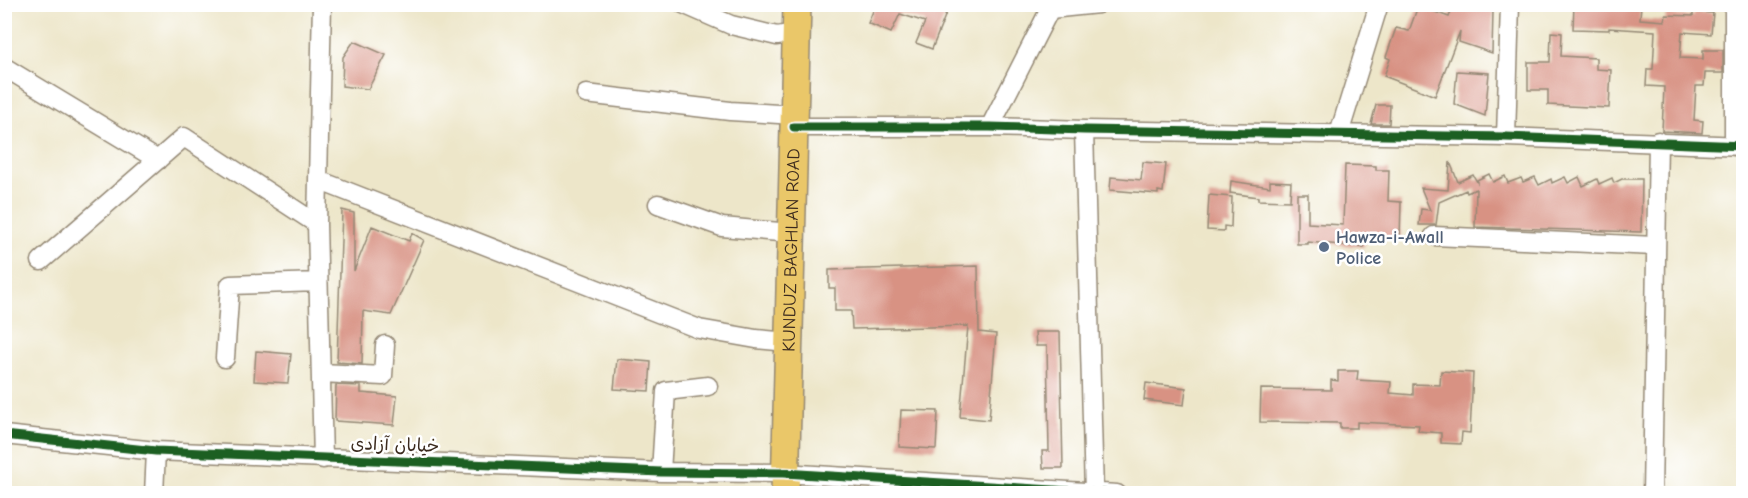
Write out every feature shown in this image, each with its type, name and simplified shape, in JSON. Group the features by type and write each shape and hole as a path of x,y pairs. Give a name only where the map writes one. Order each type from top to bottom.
{"highway":[{"name":"KUNDUZ BAGHLAN ROAD","path":"785,483 797,4"}],"street":[{"path":"322,4 317,224 323,459"},
{"path":"683,4 742,28 777,36 796,33"},
{"path":"990,127 1050,9 1098,4"},
{"path":"1339,134 1379,4"},
{"path":"1506,137 1510,4"},
{"path":"586,94 794,121 1084,130 1658,141 1739,146 1734,4"},
{"path":"4,67 159,160"},
{"path":"1084,130 1094,493"},
{"path":"41,261 184,136 317,224"},
{"path":"1652,494 1658,141"},
{"path":"318,180 699,329 788,342"},
{"path":"658,204 722,227 791,233"},
{"path":"1434,236 1655,246"},
{"path":"225,358 230,285 318,282"},
{"path":"321,373 383,376 385,345"},
{"path":"661,472 666,391 708,386"},
{"name":"خیابان آزادی","path":"4,435 156,451 661,472 785,483 1117,494"},
{"path":"154,494 156,451"}],"building":[{"path":"876,4 929,4 947,11 932,49 916,43 925,22 900,14 891,33 868,23"},
{"path":"1454,4 1475,4 1493,11 1492,53 1459,42 1460,31 1435,96 1384,76 1390,59 1386,57 1396,28 1409,31 1418,6 1449,17"},
{"path":"1574,4 1641,4 1640,19 1665,21 1666,15 1693,16 1693,12 1713,13 1711,34 1682,32 1680,58 1703,59 1703,50 1723,50 1723,73 1705,73 1704,86 1696,86 1694,120 1703,121 1702,133 1662,131 1664,87 1646,86 1647,69 1653,69 1655,31 1609,28 1609,30 1573,29"},
{"path":"1551,32 1562,33 1561,56 1596,58 1596,69 1611,70 1609,108 1548,105 1548,90 1528,90 1528,62 1550,62"},
{"path":"354,41 386,55 368,89 342,86 343,57"},
{"path":"1457,71 1489,73 1485,116 1454,104"},
{"path":"1376,105 1390,105 1389,124 1371,124"},
{"path":"1143,162 1166,164 1163,192 1158,191 1158,194 1110,190 1111,177 1141,180"},
{"path":"1450,162 1458,182 1473,175 1477,182 1489,174 1493,182 1505,176 1508,183 1521,178 1523,182 1535,177 1539,185 1551,179 1552,183 1565,177 1568,183 1579,177 1583,186 1597,179 1599,184 1612,178 1614,183 1622,179 1642,179 1641,232 1475,227 1476,189 1467,193 1466,190 1439,202 1436,225 1419,225 1421,209 1430,210 1421,188 1448,190"},
{"path":"1345,165 1376,166 1376,170 1389,170 1388,201 1401,202 1400,239 1365,238 1364,247 1308,242 1308,244 1297,244 1297,194 1308,194 1308,223 1343,225"},
{"path":"1231,181 1270,187 1270,181 1291,182 1290,201 1258,200 1258,197 1230,193"},
{"path":"1209,195 1232,197 1231,227 1224,226 1224,231 1207,230"},
{"path":"342,210 354,213 354,271 372,226 409,241 412,233 424,240 391,315 363,311 362,364 337,362"},
{"path":"978,266 979,332 996,334 989,420 960,417 968,326 852,329 851,311 835,311 835,288 829,288 829,270"},
{"path":"1035,332 1060,332 1063,468 1043,468 1042,451 1049,451 1047,346 1036,346"},
{"path":"256,351 291,354 288,383 254,381"},
{"path":"617,359 651,362 649,391 614,389"},
{"path":"1338,371 1358,371 1357,380 1391,382 1390,393 1413,395 1413,384 1440,385 1441,371 1473,373 1470,433 1462,432 1461,444 1441,443 1441,433 1418,431 1419,425 1357,422 1357,428 1340,428 1340,423 1260,422 1261,389 1331,390 1331,380 1338,381"},
{"path":"1146,383 1186,388 1184,405 1144,400"},
{"path":"336,385 361,386 361,393 397,396 394,425 335,421"},
{"path":"901,410 938,411 936,449 899,447"}],"cycle path":[{"path":"794,127 990,127 1506,137 1744,146"},
{"path":"4,435 156,451 661,472 784,473 1117,494"}],"place":[{"name":"Hawza-i-Awall Police","path":"1324,247"}]}
